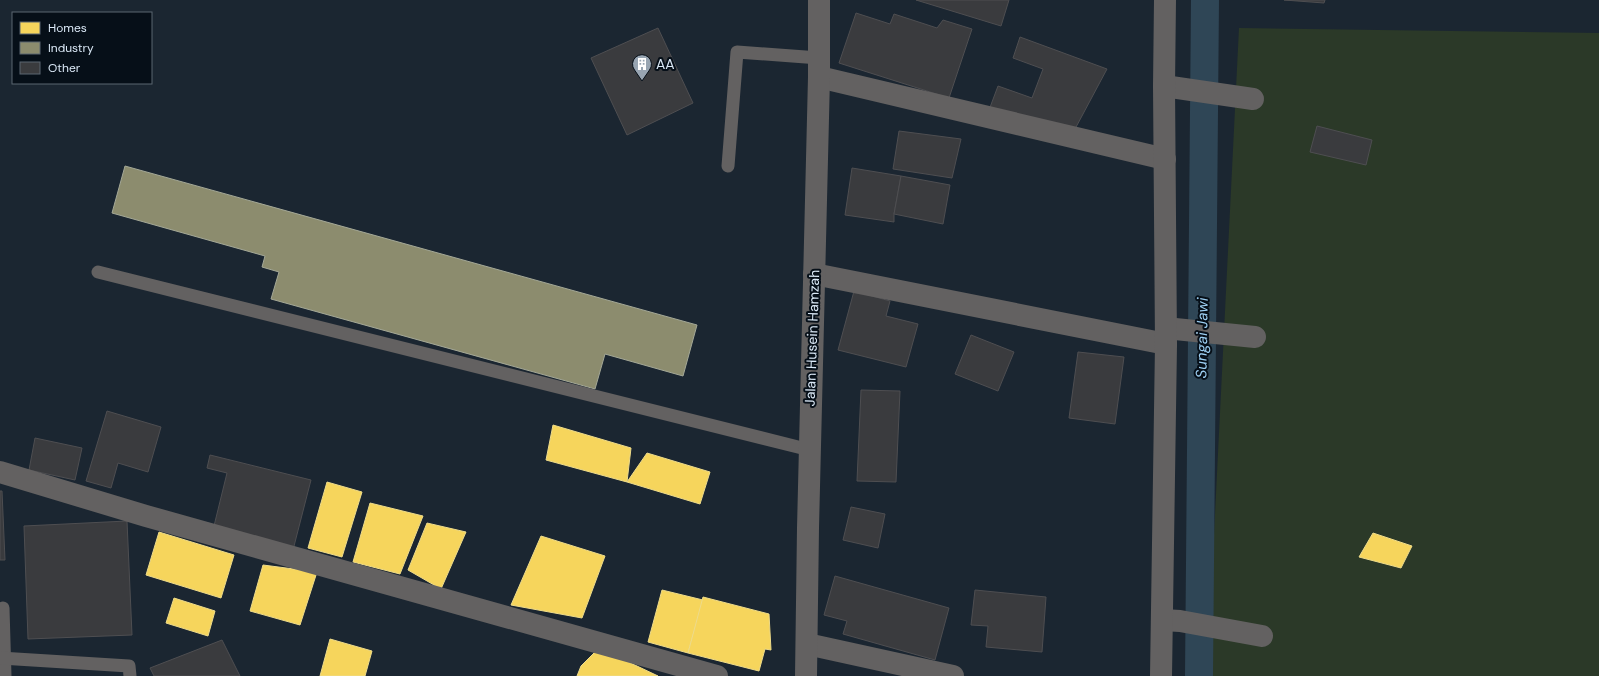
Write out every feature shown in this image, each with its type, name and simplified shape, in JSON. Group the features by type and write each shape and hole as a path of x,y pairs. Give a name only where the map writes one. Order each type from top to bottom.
{"street":[{"name":"Jalan Husein Hamzah","path":"806,676 819,68 819,0"},
{"path":"1161,676 1171,620 1161,337 1164,159 1174,88 1165,0"},
{"path":"819,68 1164,159"},
{"path":"1174,88 1253,99"},
{"path":"814,274 1161,337 1228,335 1255,337"},
{"path":"0,472 154,518 717,676"},
{"path":"1171,620 1262,636"},
{"path":"807,644 953,676"}],"lane":[{"path":"728,166 737,52 819,68"},
{"path":"98,272 810,450"},
{"path":"3,608 2,658 5,676"},
{"path":"2,658 129,666 130,676"}],"green space":[{"path":"1239,28 1599,33 1599,676 1207,676"}],"building: Homes":[{"path":"553,425 631,448 627,482 546,460"},
{"path":"647,453 710,472 700,504 627,482"},
{"path":"327,482 362,492 342,557 308,548"},
{"path":"370,503 423,516 400,574 353,562"},
{"path":"427,523 466,532 441,589 408,570"},
{"path":"159,532 234,555 221,598 146,575"},
{"path":"1373,533 1412,546 1401,568 1359,557"},
{"path":"541,536 605,556 582,618 511,605"},
{"path":"263,565 317,572 300,625 250,611"},
{"path":"662,590 703,600 688,653 648,642"},
{"path":"703,597 769,614 771,650 765,649 759,671 688,653"},
{"path":"174,598 215,611 208,636 166,623"},
{"path":"330,639 372,651 365,676 320,676"},
{"path":"599,648 658,676 577,676 581,666"}],"building: Industry":[{"path":"125,166 697,325 683,376 605,354 595,389 271,299 279,272 262,267 265,256 112,213"}],"building: Other":[{"path":"916,0 1009,0 1001,26"},
{"path":"1284,0 1325,0 1324,3"},
{"path":"856,13 890,24 894,14 937,28 943,20 972,29 949,98 839,63"},
{"name":"AA","path":"658,28 693,103 627,135 591,58"},
{"path":"1020,37 1107,69 1075,129 989,110 998,86 1032,98 1043,69 1013,58"},
{"path":"1317,126 1372,140 1366,165 1310,152"},
{"path":"899,131 961,139 952,178 893,169"},
{"path":"852,168 901,176 894,214 894,222 845,215"},
{"path":"901,176 950,185 943,224 894,214"},
{"path":"854,291 890,301 886,316 918,324 906,367 838,350"},
{"path":"971,335 1014,352 998,391 955,374"},
{"path":"1078,352 1124,357 1115,424 1069,418"},
{"path":"861,390 900,391 896,482 857,481"},
{"path":"107,411 161,427 148,472 118,463 111,488 86,481"},
{"path":"35,438 82,448 75,480 29,470"},
{"path":"210,455 311,480 293,550 213,530 227,473 207,468"},
{"path":"0,491 2,491 5,560 0,560"},
{"path":"851,507 885,514 878,548 843,540"},
{"path":"127,521 132,635 28,639 24,526"},
{"path":"835,576 949,608 935,660 843,634 847,621 824,615"},
{"path":"975,590 1046,597 1042,652 986,647 988,626 971,625"},
{"path":"222,640 240,676 154,676 150,668"}],"waterway":[{"name":"Sungai Jawi","path":"1199,676 1205,0"}],"place":[{"name":"AA","path":"642,81"}]}
